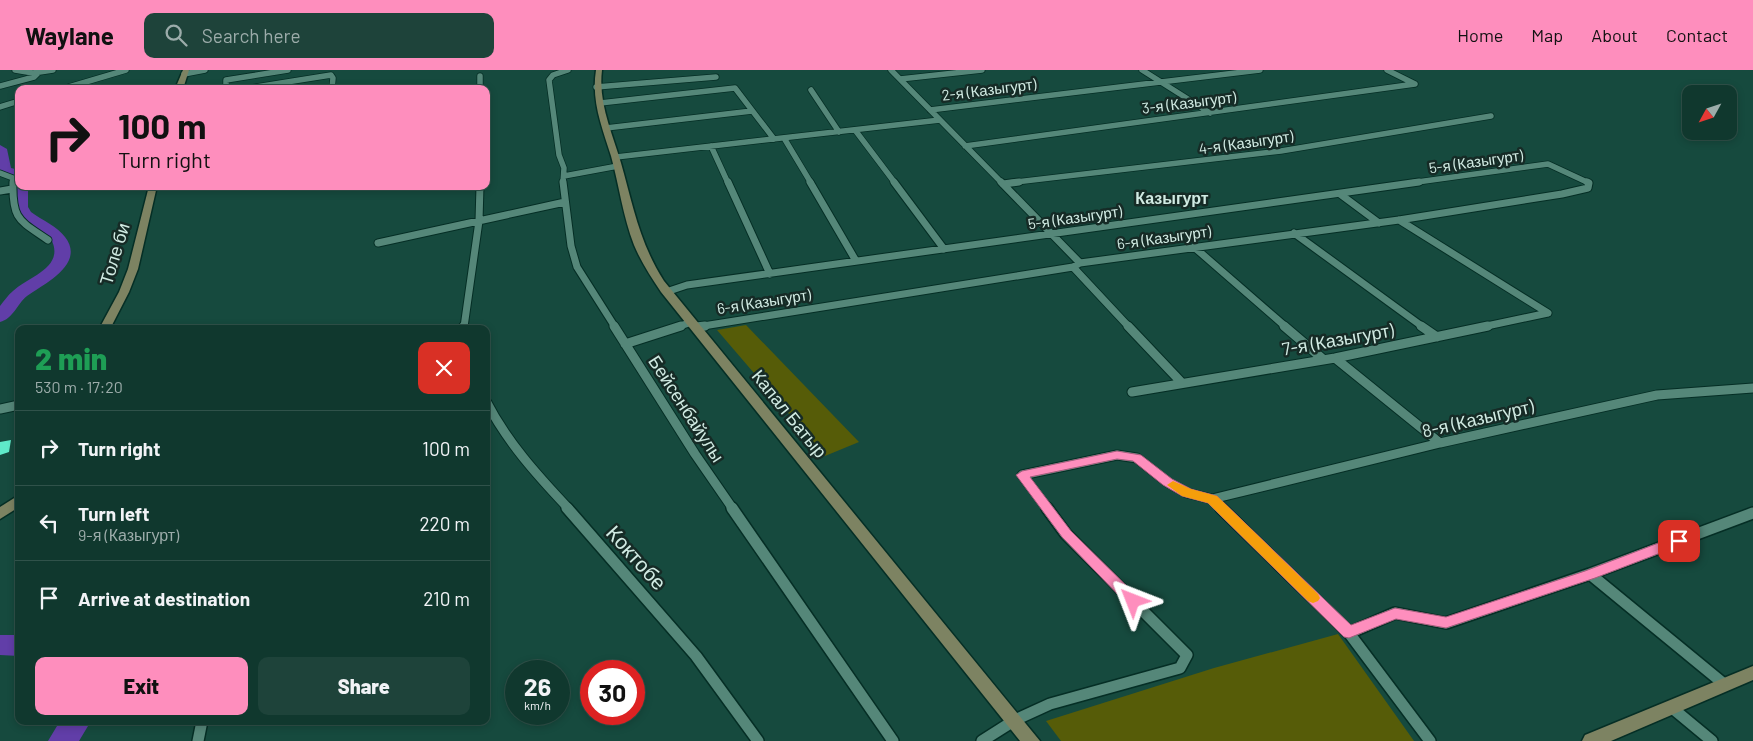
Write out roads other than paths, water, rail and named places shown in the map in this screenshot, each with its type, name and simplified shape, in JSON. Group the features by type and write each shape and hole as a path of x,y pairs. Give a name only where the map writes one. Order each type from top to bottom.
{"main road":[{"name":"Капал Батыр","path":"599,70 596,86 606,128 638,243 649,267 666,292 1032,741"},
{"path":"180,85 185,72"},
{"name":"Толе би","path":"106,325 124,292 132,269 152,190"},
{"path":"0,514 15,503"},
{"path":"1591,741 1753,673"}],"street":[{"path":"15,70 38,73 53,70"},
{"path":"75,85 126,70"},
{"path":"185,72 205,70"},
{"path":"226,85 226,80 288,70"},
{"name":"Бейсенбайулы","path":"568,70 553,75 549,80 559,154 564,168 565,202 571,246 577,267 695,454 893,741"},
{"path":"710,70 726,89"},
{"path":"892,70 1052,234 1077,265 1182,383"},
{"path":"900,79 982,70"},
{"path":"1142,70 1210,113"},
{"name":"2-я (Казыгурт)","path":"930,110 1260,70"},
{"name":"3-я (Казыгурт)","path":"966,146 1415,84 1387,70"},
{"path":"0,86 34,77 38,73"},
{"path":"268,85 331,75 334,78 333,85"},
{"path":"480,76 480,85"},
{"path":"596,86 716,77"},
{"path":"600,104 735,88 774,139"},
{"path":"811,90 839,132"},
{"path":"0,107 15,102"},
{"path":"606,128 752,111"},
{"name":"4-я (Казыгурт)","path":"1003,184 1281,152 1490,116"},
{"path":"564,176 617,162 711,146 940,120"},
{"path":"855,130 944,250"},
{"path":"784,138 856,261"},
{"path":"711,146 770,274"},
{"name":"5-я (Казыгурт)","path":"666,292 687,285 1548,164"},
{"name":"6-я (Казыгурт)","path":"625,344 694,324 1194,247 1399,220 1562,194 1588,188 1589,183 1548,164"},
{"path":"0,173 13,178 12,207 15,216 48,240"},
{"path":"0,191 12,189"},
{"path":"465,325 479,221 480,190"},
{"path":"1340,194 1379,223"},
{"path":"378,243 565,202"},
{"name":"7-я (Казыгурт)","path":"1132,392 1335,358 1437,338 1548,313 1399,220"},
{"path":"1294,233 1437,338"},
{"path":"1194,247 1324,360"},
{"path":"1335,358 1440,443"},
{"name":"8-я (Казыгурт)","path":"1212,499 1440,443 1657,395 1753,388"},
{"path":"0,409 15,406"},
{"name":"Коктобе","path":"490,410 496,423 520,455 674,628 739,712 758,741"},
{"path":"982,741 1015,720 1050,704 1180,668 1187,655 1066,534 1022,475 1117,455 1137,458 1167,482 1187,493 1212,499 1349,633 1430,741"},
{"path":"1349,633 1395,613 1446,623 1590,574 1753,513"},
{"path":"1590,574 1724,684"},
{"path":"1671,707 1712,741"},
{"path":"198,741 201,725"}],"waterway":[{"path":"0,149 5,170 15,174"},
{"path":"0,317 19,294 45,277 61,262 63,248 59,239 25,215 21,207 21,190"},
{"path":"0,645 15,646"},
{"path":"62,741 74,725"}],"district":[{"name":"Казыгурт","path":"1172,198"}]}
